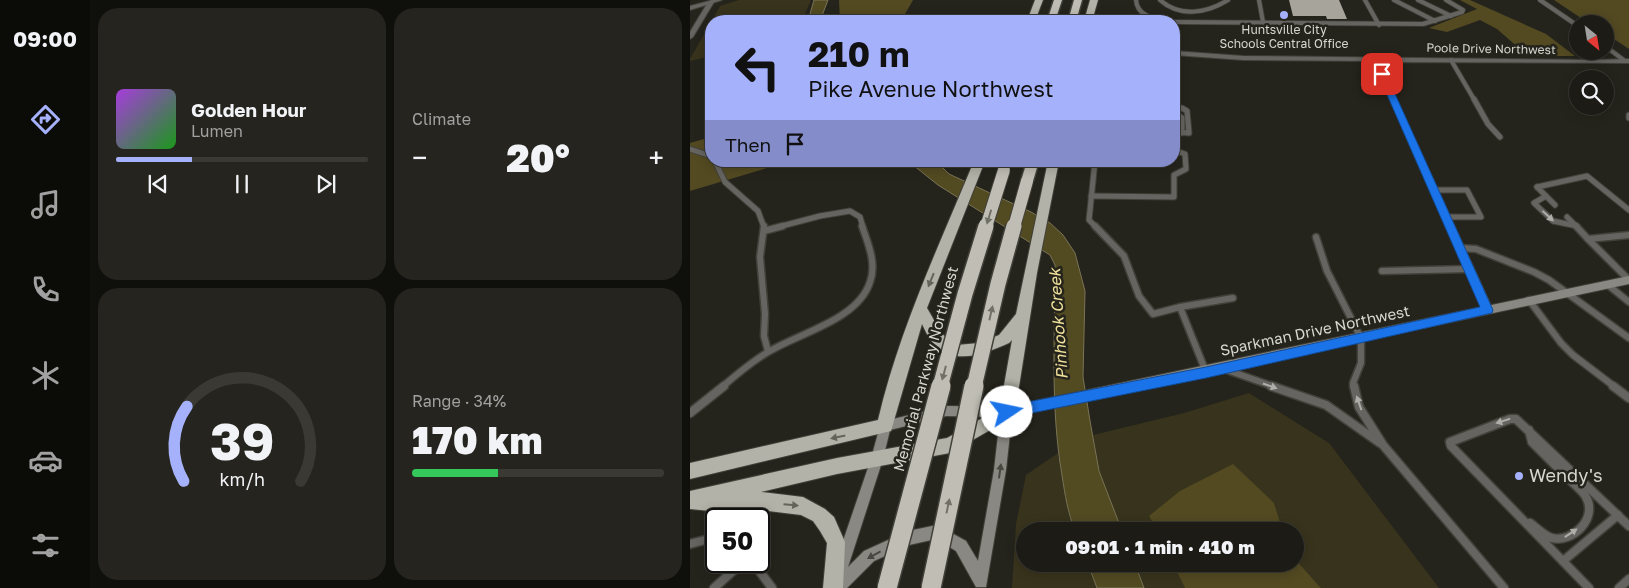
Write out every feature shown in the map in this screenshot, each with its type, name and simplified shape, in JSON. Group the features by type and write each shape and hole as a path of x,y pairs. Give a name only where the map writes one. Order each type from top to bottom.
{"highway":[{"path":"1033,15 1038,0"},
{"path":"1053,15 1058,0"},
{"path":"1074,15 1078,0"},
{"path":"1090,15 1094,0"},
{"path":"690,470 885,426 891,399 920,308 978,167"},
{"name":"Memorial Parkway Northwest","path":"887,588 965,294 1005,167"},
{"path":"931,588 972,391 998,284 1031,167"},
{"path":"1007,412 1030,273 1053,167"},
{"path":"920,308 937,338 955,351 980,349 1004,339 1023,315"},
{"name":"Sparkman Drive Northwest","path":"690,501 837,466 950,445 1007,412"},
{"path":"690,501 731,504 760,501 803,506 819,515 827,524 836,542 835,588"}],"main road":[{"name":"Sparkman Drive Northwest","path":"885,426 946,411 1007,412 1038,406 1224,369 1529,300 1629,280"},
{"path":"981,585 1000,470 1007,412"},
{"name":"Memorial Parkway Northwest","path":"835,588 878,459 885,426"},
{"path":"835,588 869,556 908,538 938,532 961,546 981,585"}],"street":[{"path":"690,8 720,0"},
{"path":"690,37 711,2"},
{"name":"Poole Drive Northwest","path":"1180,53 1243,58 1627,61"},
{"path":"1375,59 1458,248 1488,310"}],"lane":[{"path":"1136,0 1139,10 1148,15"},
{"path":"1160,0 1164,5 1172,8 1196,12 1210,9 1228,0"},
{"path":"1259,0 1263,22"},
{"path":"1365,0 1379,25"},
{"path":"1394,0 1435,21"},
{"path":"1418,0 1450,16"},
{"path":"1180,22 1422,24 1462,12 1463,10 1446,0"},
{"path":"1540,0 1569,20"},
{"path":"1614,52 1627,61"},
{"path":"1451,60 1488,124 1500,137"},
{"path":"1180,108 1187,111 1189,133 1182,132 1182,118 1180,116"},
{"path":"690,149 705,154"},
{"path":"1091,196 1174,197 1174,175 1186,169 1185,154 1180,152"},
{"path":"717,167 720,177 726,185 751,204 762,216 764,232 760,243 759,260 765,315 762,339 768,351"},
{"path":"1094,167 1090,220 1124,256 1139,296 1153,314 1180,307 1233,298"},
{"path":"1555,205 1537,187 1587,176 1629,210"},
{"path":"1433,190 1467,190 1481,217 1445,218"},
{"path":"1546,196 1534,203 1553,221 1577,226"},
{"path":"690,413 768,351 826,323 865,296 871,282 873,262 860,218 850,211 820,216 764,232"},
{"path":"1567,217 1629,280"},
{"path":"1588,239 1629,235"},
{"path":"1316,237 1328,271 1361,338 1361,363 1354,383 1359,406 1383,445 1504,588"},
{"path":"1458,248 1476,249 1534,272 1549,280 1629,338"},
{"path":"1382,271 1468,269"},
{"path":"1608,285 1629,302"},
{"path":"1529,300 1561,343 1573,355 1629,398"},
{"path":"1180,307 1206,372"},
{"path":"1224,369 1326,405 1383,445"},
{"path":"1589,588 1451,446 1450,442 1455,438 1510,419 1516,419 1629,526"},
{"path":"1515,512 1551,538 1562,539 1576,531 1590,516 1590,506 1586,496 1532,442 1528,429"},
{"path":"1563,561 1618,516"},
{"path":"690,544 705,540"},
{"path":"714,588 731,573"},
{"path":"761,573 772,588"},
{"path":"1619,588 1629,580"}],"shaded area":[{"path":"739,0 811,0 805,15 715,15 720,6"},
{"path":"839,0 913,0 904,15 840,15"},
{"path":"1460,0 1470,0 1546,34 1569,51 1569,56 1528,56 1497,29 1480,20 1447,32 1429,28 1477,9"},
{"path":"1554,0 1629,0 1629,49 1614,39 1614,15 1576,15"},
{"path":"705,33 705,57 690,61"},
{"path":"705,139 705,167 771,167 690,191 690,143"},
{"path":"1249,393 1329,443 1439,588 1321,588 1304,569 1304,522 1280,522 1274,503 1149,516 1152,522 1119,522 1099,471 1093,435 1184,413"},
{"path":"1058,453 1072,522 1016,522 1026,475"},
{"path":"1233,464 1274,503 1280,522 1152,522 1149,516 1180,491"},
{"path":"1016,524 1016,572 1091,572 1097,588 1012,588"},
{"path":"1304,569 1321,588 1185,588 1177,572 1304,572"},
{"path":"1138,572 1177,572 1185,588 1144,588"}],"water":[{"path":"814,0 828,0 822,15 810,15"},
{"name":"Pinhook Creek","path":"916,167 942,167 949,174 1031,212 1050,223 1063,235 1075,253 1085,291 1083,377 1090,421 1099,471 1119,522 1072,522 1069,511 1058,449 1056,423 1054,370 1055,265 1050,255 938,185"},
{"path":"1091,572 1138,572 1144,588 1097,588"}],"building":[{"path":"1289,0 1339,0 1347,19 1327,19 1326,16 1293,16"}],"place":[{"name":"Huntsville City Schools Central Office","path":"1284,15"},
{"name":"Wendy's","path":"1519,476"}],"route":[{"path":"1007,412 1206,372 1488,310 1458,248 1382,74"}]}
